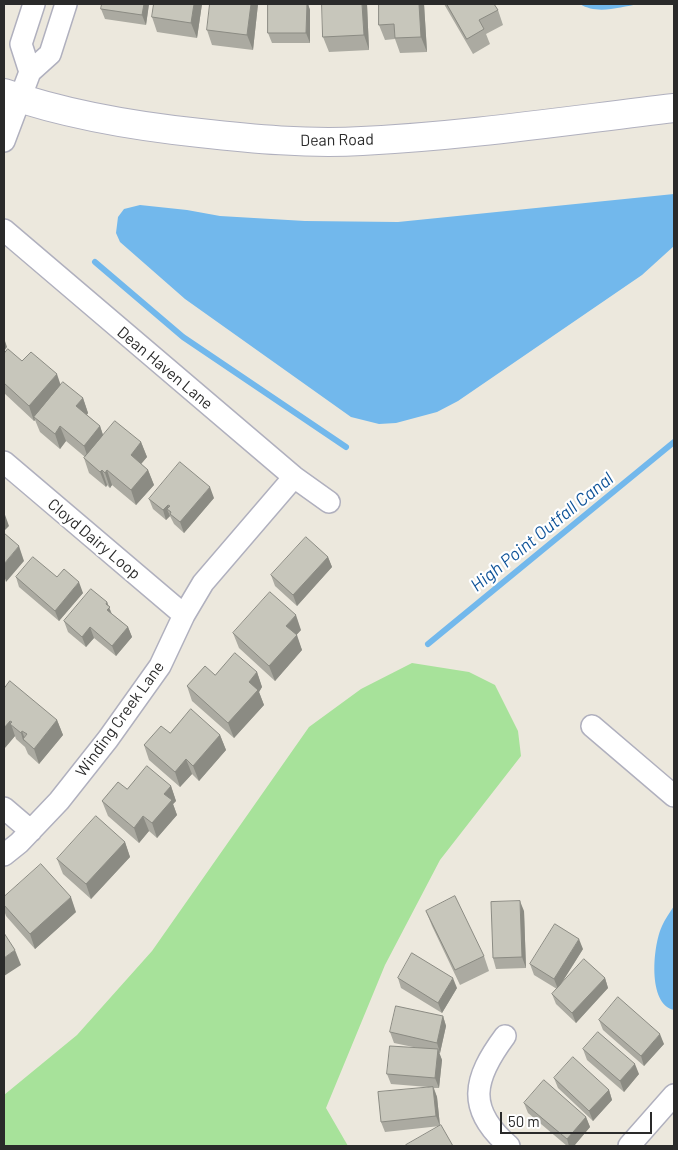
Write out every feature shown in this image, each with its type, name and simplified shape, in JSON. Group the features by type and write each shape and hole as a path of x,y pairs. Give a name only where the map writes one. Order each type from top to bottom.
{"street":[{"path":"30,72 21,44 34,4"},
{"path":"4,141 12,96 30,72 50,54 66,4"},
{"name":"Dean Road","path":"12,96 75,114 156,128 279,141 371,141 674,108"},
{"name":"Dean Haven Lane","path":"4,230 294,477 329,502"},
{"name":"Cloyd Dairy Loop","path":"4,462 184,615"},
{"name":"Winding Creek Lane","path":"4,855 31,831 69,789 147,687 160,666 184,615 208,577 294,477"},
{"path":"592,726 674,796"},
{"path":"4,808 31,831"},
{"path":"504,1036 487,1064 481,1080 479,1097 486,1123 509,1146"},
{"path":"629,1146 674,1095"}],"green space":[{"path":"412,663 469,672 495,685 518,731 521,756 440,860 385,965 326,1108 348,1146 4,1146 4,1095 77,1035 152,951 309,727 361,689"}],"water":[{"path":"580,4 639,4 601,10"},
{"path":"674,194 674,246 642,275 458,401 437,412 396,423 379,424 351,417 185,299 120,242 116,233 118,217 124,209 140,205 220,216 305,221 398,222"},
{"path":"674,906 674,1010 665,1005 659,997 654,973 656,946 659,935"}],"building":[{"path":"102,4 144,4 142,15 101,9"},
{"path":"154,4 194,4 191,23 152,17"},
{"path":"210,4 251,4 247,35 207,30"},
{"path":"268,4 307,4 306,33 268,33"},
{"path":"322,4 362,4 364,35 323,37"},
{"path":"379,4 419,4 421,37 395,38 394,24 379,25"},
{"path":"447,4 494,4 498,10 479,20 484,29 467,39"},
{"path":"8,349 22,361 31,352 57,374 29,406 4,383 4,354"},
{"path":"63,382 83,398 76,406 100,426 84,446 60,426 55,434 34,417"},
{"path":"115,421 141,442 131,455 148,470 131,490 107,470 105,473 102,470 100,472 84,458"},
{"path":"180,462 210,487 180,522 170,514 171,512 167,509 170,506 168,505 163,510 149,499"},
{"path":"4,533 19,546 4,564"},
{"path":"306,537 328,557 293,595 271,575"},
{"path":"33,557 57,577 64,569 79,582 55,611 16,577"},
{"path":"91,589 107,602 106,604 110,607 107,610 128,627 112,646 90,627 82,637 64,621"},
{"path":"270,592 296,615 286,626 297,635 269,666 233,633"},
{"path":"235,653 257,672 249,682 258,690 228,723 187,686 205,666 215,675"},
{"path":"10,681 57,720 34,749 23,739 27,734 22,731 21,733 10,724 12,722 10,721 4,728 4,689"},
{"path":"191,709 220,735 193,766 186,759 175,772 144,745 161,726 170,733"},
{"path":"147,766 171,786 164,794 172,800 152,823 143,816 134,828 102,801 118,782 127,789"},
{"path":"96,816 125,842 86,884 57,859"},
{"path":"41,864 71,897 30,934 4,905 4,897"},
{"path":"455,896 484,956 455,970 426,911"},
{"path":"520,901 522,957 493,958 491,902"},
{"path":"555,924 579,939 554,979 530,964"},
{"path":"4,933 15,950 4,958"},
{"path":"412,953 453,978 438,1003 398,978"},
{"path":"584,959 605,978 572,1013 552,994"},
{"path":"618,997 660,1034 641,1056 599,1020"},
{"path":"396,1006 443,1016 437,1043 390,1032"},
{"path":"598,1032 635,1064 620,1081 583,1049"},
{"path":"390,1046 438,1049 435,1078 387,1074"},
{"path":"573,1057 609,1090 589,1111 554,1078"},
{"path":"544,1080 586,1117 567,1139 524,1103"},
{"path":"433,1087 436,1116 381,1122 378,1092"},
{"path":"441,1125 453,1146 406,1145"}],"waterway":[{"path":"95,262 183,337 346,447"},
{"name":"High Point Outfall Canal","path":"428,644 674,442"}]}
